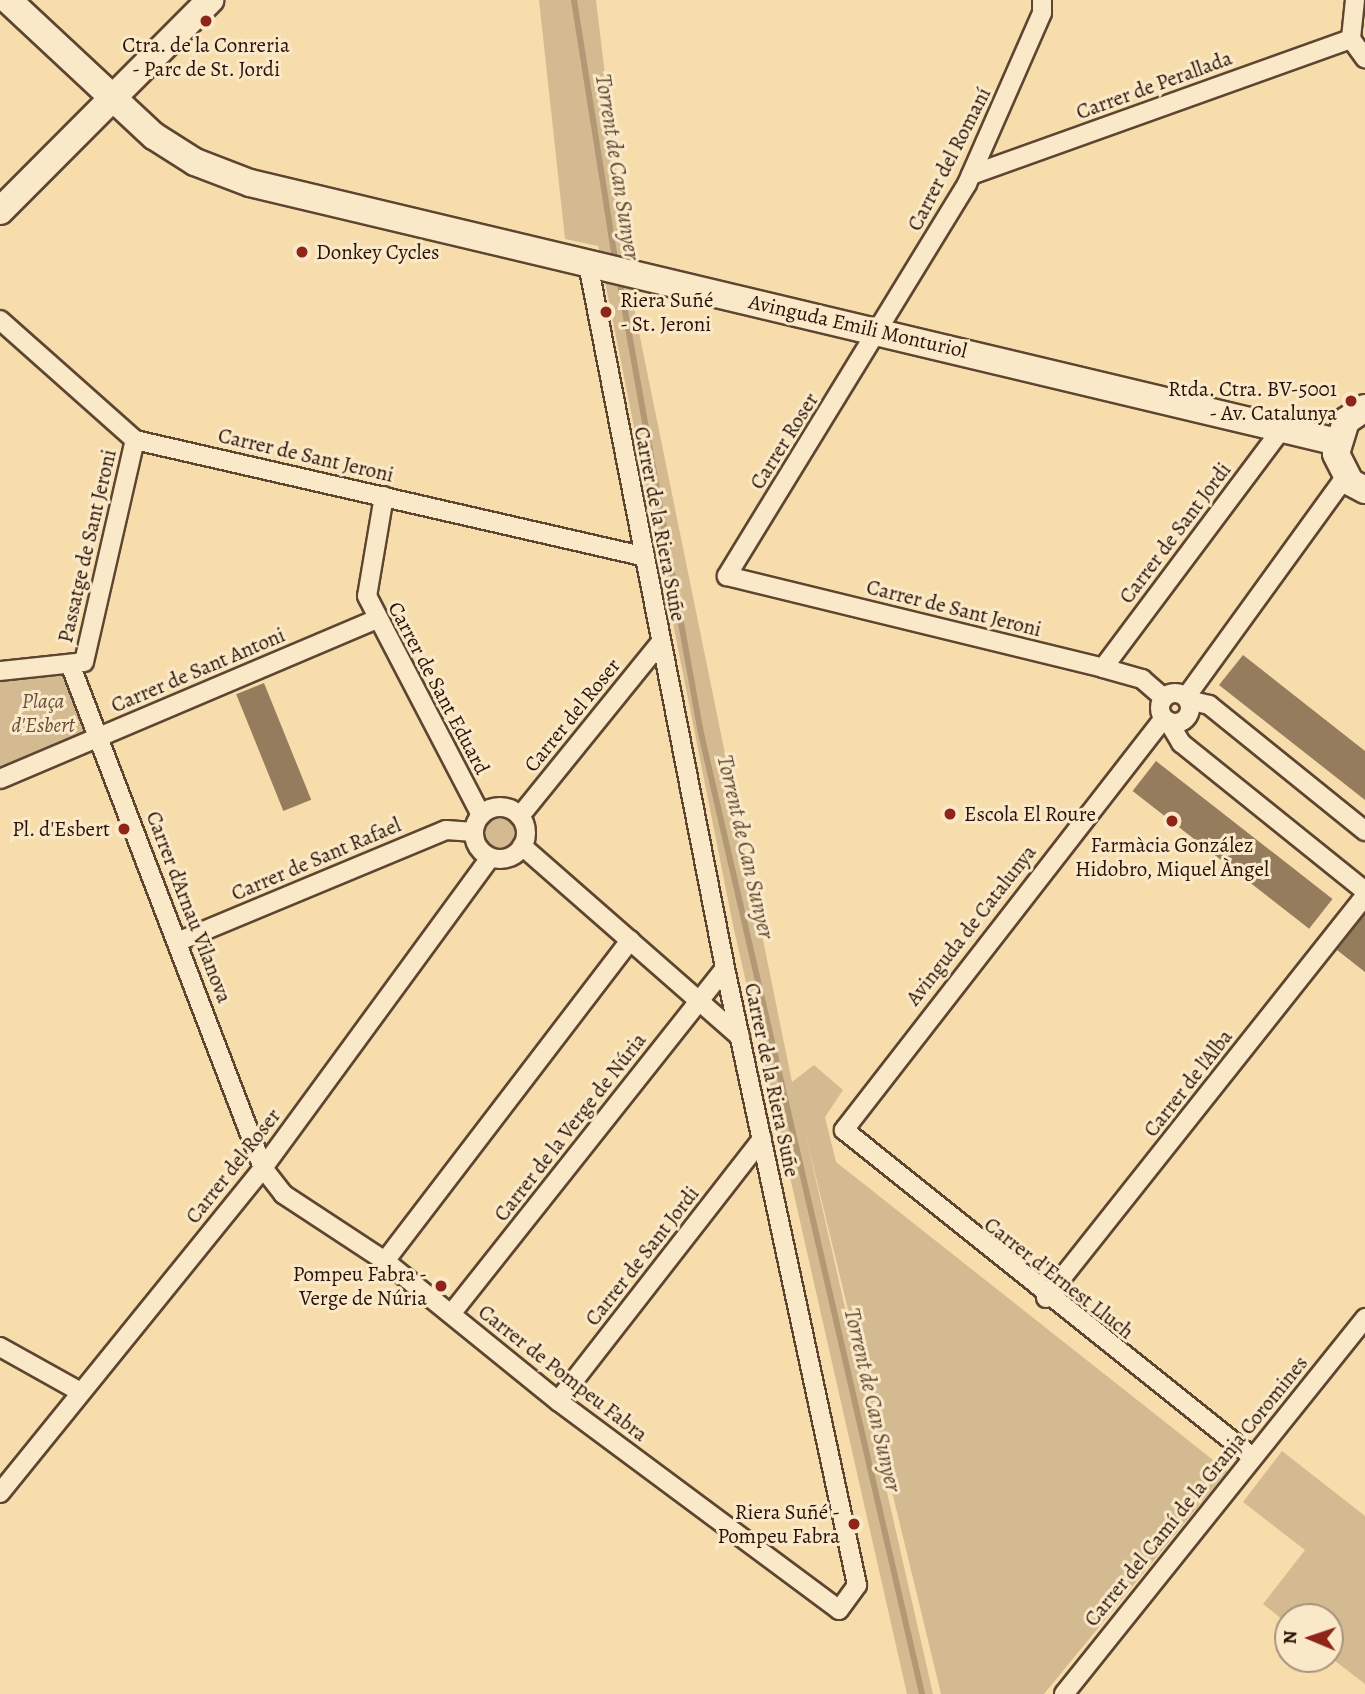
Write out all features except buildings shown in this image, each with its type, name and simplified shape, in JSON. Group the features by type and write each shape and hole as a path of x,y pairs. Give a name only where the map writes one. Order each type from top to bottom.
{"street":[{"name":"Avinguda Emili Monturiol","path":"8,0 32,13 113,99 195,162 250,183 1284,426 1337,442"},
{"path":"167,41 200,0"},
{"path":"0,211 210,0"},
{"name":"Carrer del Romaní","path":"879,331 971,175 1042,13 1042,0"},
{"path":"1355,0 1351,38 1365,58"},
{"name":"Carrer de Perallada","path":"971,175 1351,38"},
{"name":"Carrer de la Riera Suñe","path":"593,265 642,556 725,968 857,1585 839,1610"},
{"name":"Carrer de Sant Jeroni","path":"0,320 135,440 642,556"},
{"name":"Carrer Roser","path":"727,576 879,331"},
{"path":"1187,699 1356,483 1337,442 1346,421 1365,408"},
{"name":"Carrer de Sant Jordi","path":"1103,668 1284,426"},
{"name":"Passatge de Sant Jeroni","path":"77,663 135,440"},
{"name":"Carrer de Sant Eduard","path":"384,496 367,596 375,620 477,824"},
{"name":"Carrer de Sant Jeroni","path":"727,576 1103,668 1142,679 1164,698"},
{"name":"Carrer de Sant Antoni","path":"0,779 375,620"},
{"name":"Carrer del Roser","path":"520,816 660,643"},
{"path":"0,671 77,663"},
{"name":"Carrer d'Arnau Vilanova","path":"77,663 101,736 263,1168"},
{"path":"1365,831 1209,705 1187,699 1164,698 1166,719 1181,743 1365,891"},
{"name":"Avinguda de Catalunya","path":"844,1130 1166,719 1184,720 1187,699"},
{"path":"502,807 520,816 526,829 522,846 508,858 490,858 477,824 502,807"},
{"name":"Carrer de Sant Rafael","path":"177,942 446,830 477,824"},
{"path":"522,846 700,999 740,1037"},
{"name":"Carrer del Roser","path":"0,1493 79,1391 263,1168 490,858"},
{"name":"Carrer de l'Alba","path":"1046,1298 1365,896"},
{"path":"385,1261 630,940"},
{"name":"Carrer de la Verge de Núria","path":"451,1314 725,968"},
{"name":"Carrer d'Ernest Lluch","path":"844,1130 1046,1298 1251,1456"},
{"name":"Carrer de Sant Jordi","path":"558,1401 761,1139"},
{"name":"Carrer de Pompeu Fabra","path":"263,1168 283,1194 385,1261 558,1401 839,1610"},
{"name":"Carrer del Camí de la Granja Coromines","path":"1064,1694 1251,1456 1365,1318"},
{"path":"0,1347 79,1391"}],"green space":[{"path":"539,0 596,0 631,293 792,1082 814,1065 843,1090 825,1117 836,1162 1227,1471 1044,1694 941,1694 805,1132 933,1694 907,1694 733,925 598,246 565,239"},
{"name":"Plaça d'Esbert","path":"59,665 97,728 0,779 0,671"},
{"path":"500,807 519,814 526,833 519,852 500,859 481,852 474,833 481,814"},
{"path":"1282,1451 1365,1516 1365,1684 1344,1668 1344,1603 1274,1603 1274,1613 1263,1604 1305,1550 1243,1502"}],"waterway":[{"name":"Torrent de Can Sunyer","path":"574,0 616,264"},
{"name":"Torrent de Can Sunyer","path":"619,278 700,729 922,1694"}],"place":[{"name":"Ctra. de la Conreria - Parc de St. Jordi","path":"206,21"},
{"name":"Donkey Cycles","path":"302,252"},
{"name":"Riera Suñé - St. Jeroni","path":"606,312"},
{"name":"Rtda. Ctra. BV-5001 - Av. Catalunya","path":"1351,401"},
{"name":"Escola El Roure","path":"950,814"},
{"name":"Farmàcia González Hidobro, Miquel Àngel","path":"1172,821"},
{"name":"Pl. d'Esbert","path":"124,829"},
{"name":"Pompeu Fabra - Verge de Núria","path":"441,1286"},
{"name":"Riera Suñé - Pompeu Fabra","path":"854,1524"}]}
